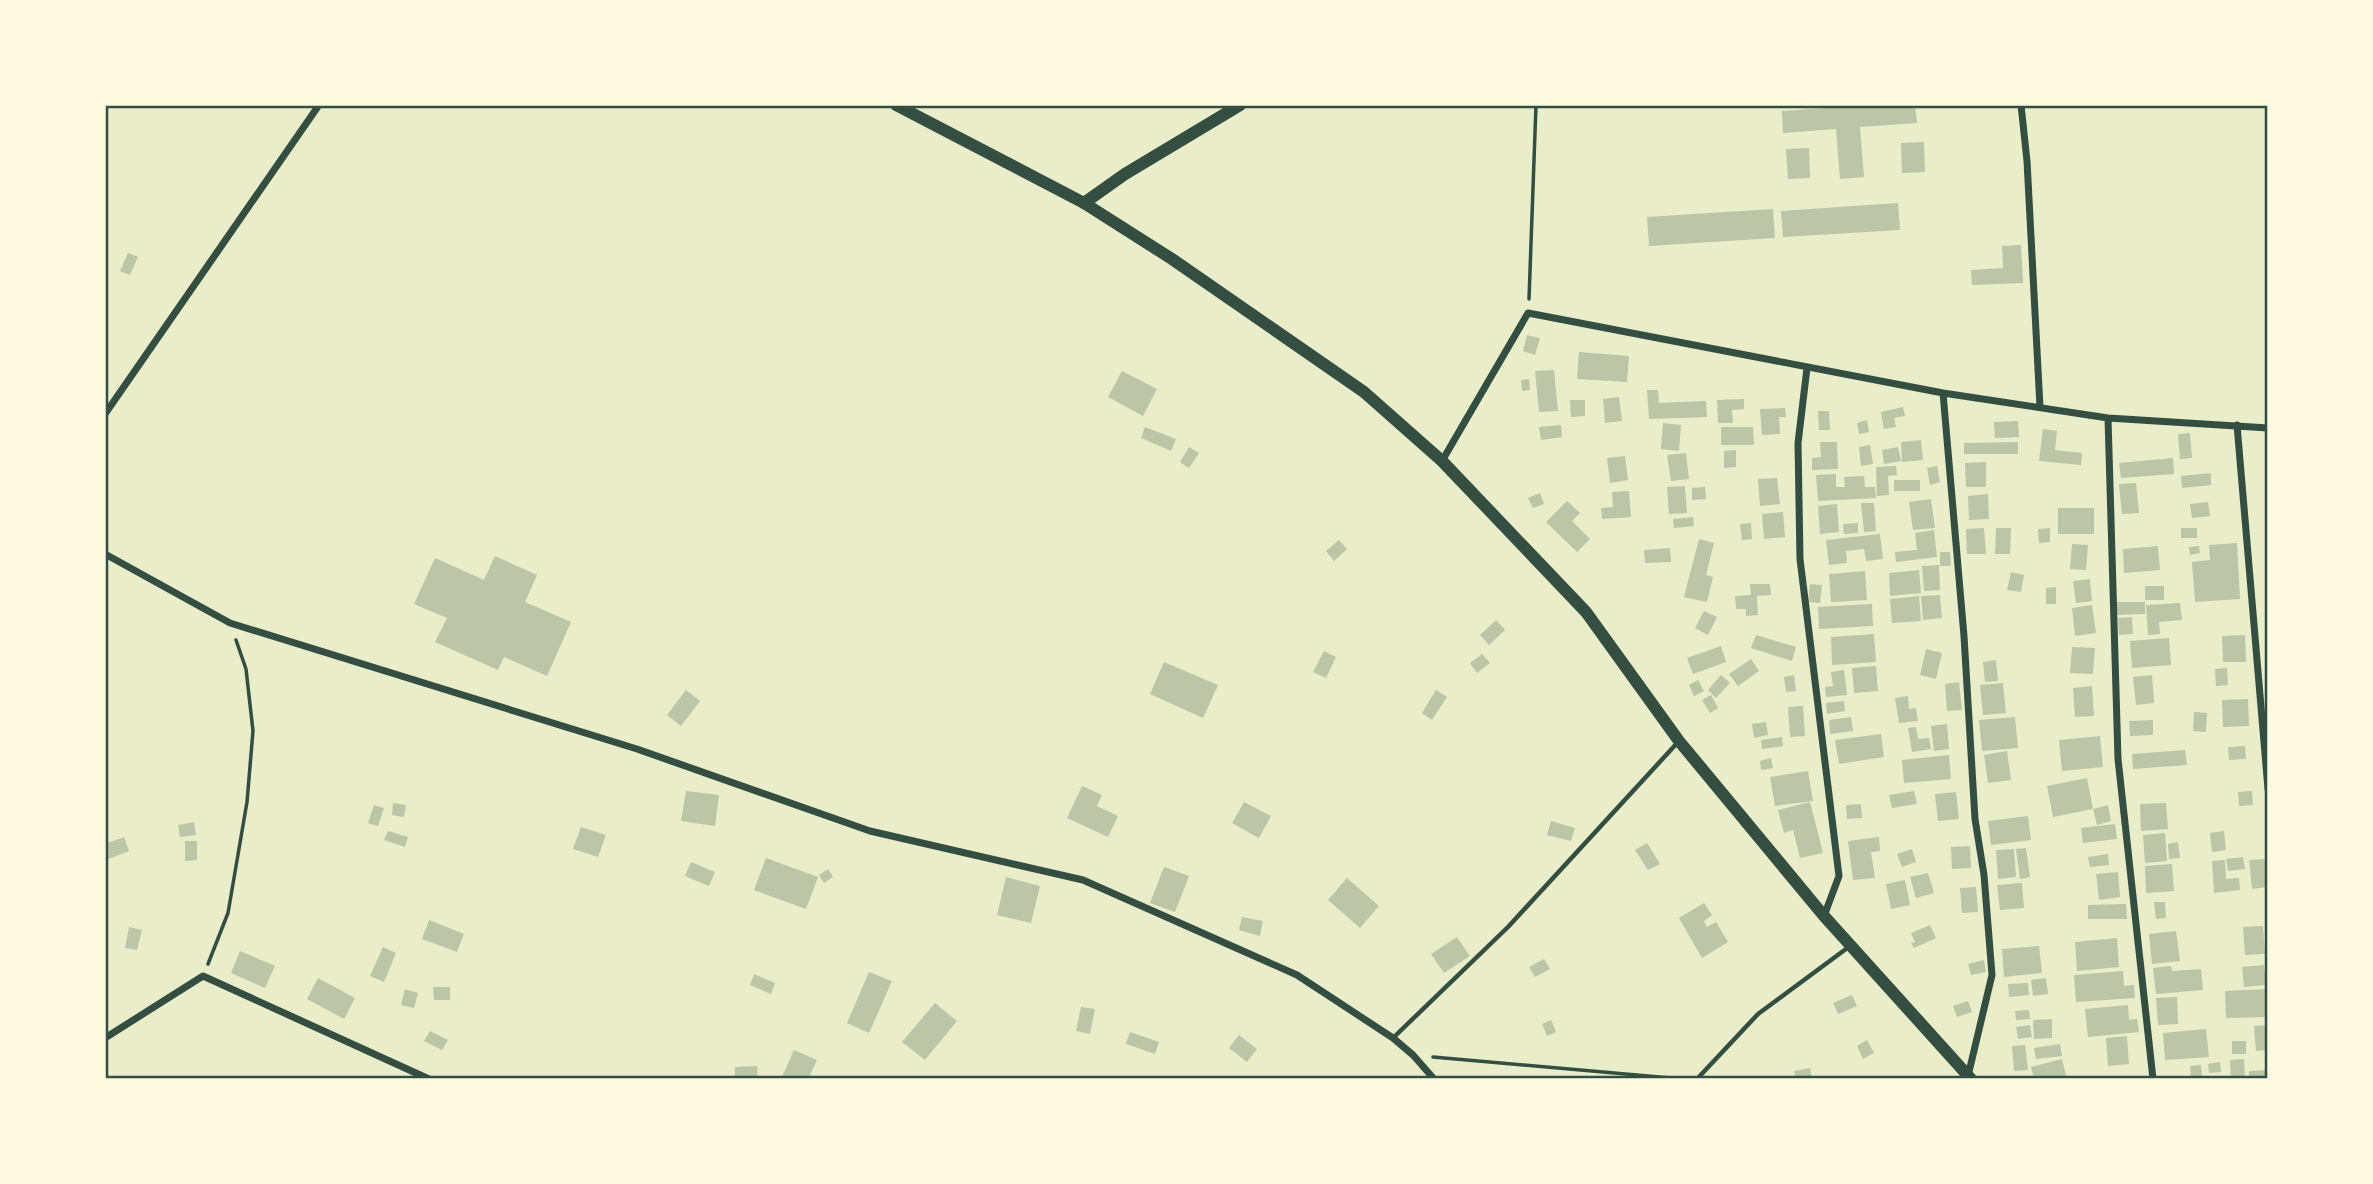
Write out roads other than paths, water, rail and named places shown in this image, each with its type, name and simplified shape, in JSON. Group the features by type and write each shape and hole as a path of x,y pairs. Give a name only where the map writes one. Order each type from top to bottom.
{"main road":[{"path":"896,105 1084,203 1172,259 1364,393 1442,461 1586,612 1679,741 1824,916 1969,1077"},
{"path":"1084,203 1125,174 1240,105"}],"street":[{"path":"105,414 319,105"},
{"path":"2021,105 2027,161 2040,407"},
{"path":"1442,461 1528,313 1943,393 2108,418 2268,428"},
{"path":"1807,368 1798,443 1800,559 1839,876 1824,916"},
{"path":"1943,393 1964,636 1975,820 1984,875 1992,975 1969,1077"},
{"path":"2108,418 2118,759 2153,1079"},
{"path":"2237,425 2268,789"},
{"path":"105,554 230,622 637,749 870,831 1083,880 1297,975 1393,1038 1413,1055 1434,1079"},
{"path":"105,1038 203,976 429,1079"}],"lane":[{"path":"1393,1038 1508,927 1679,741"},
{"path":"1697,1079 1758,1014 1850,945"}]}
